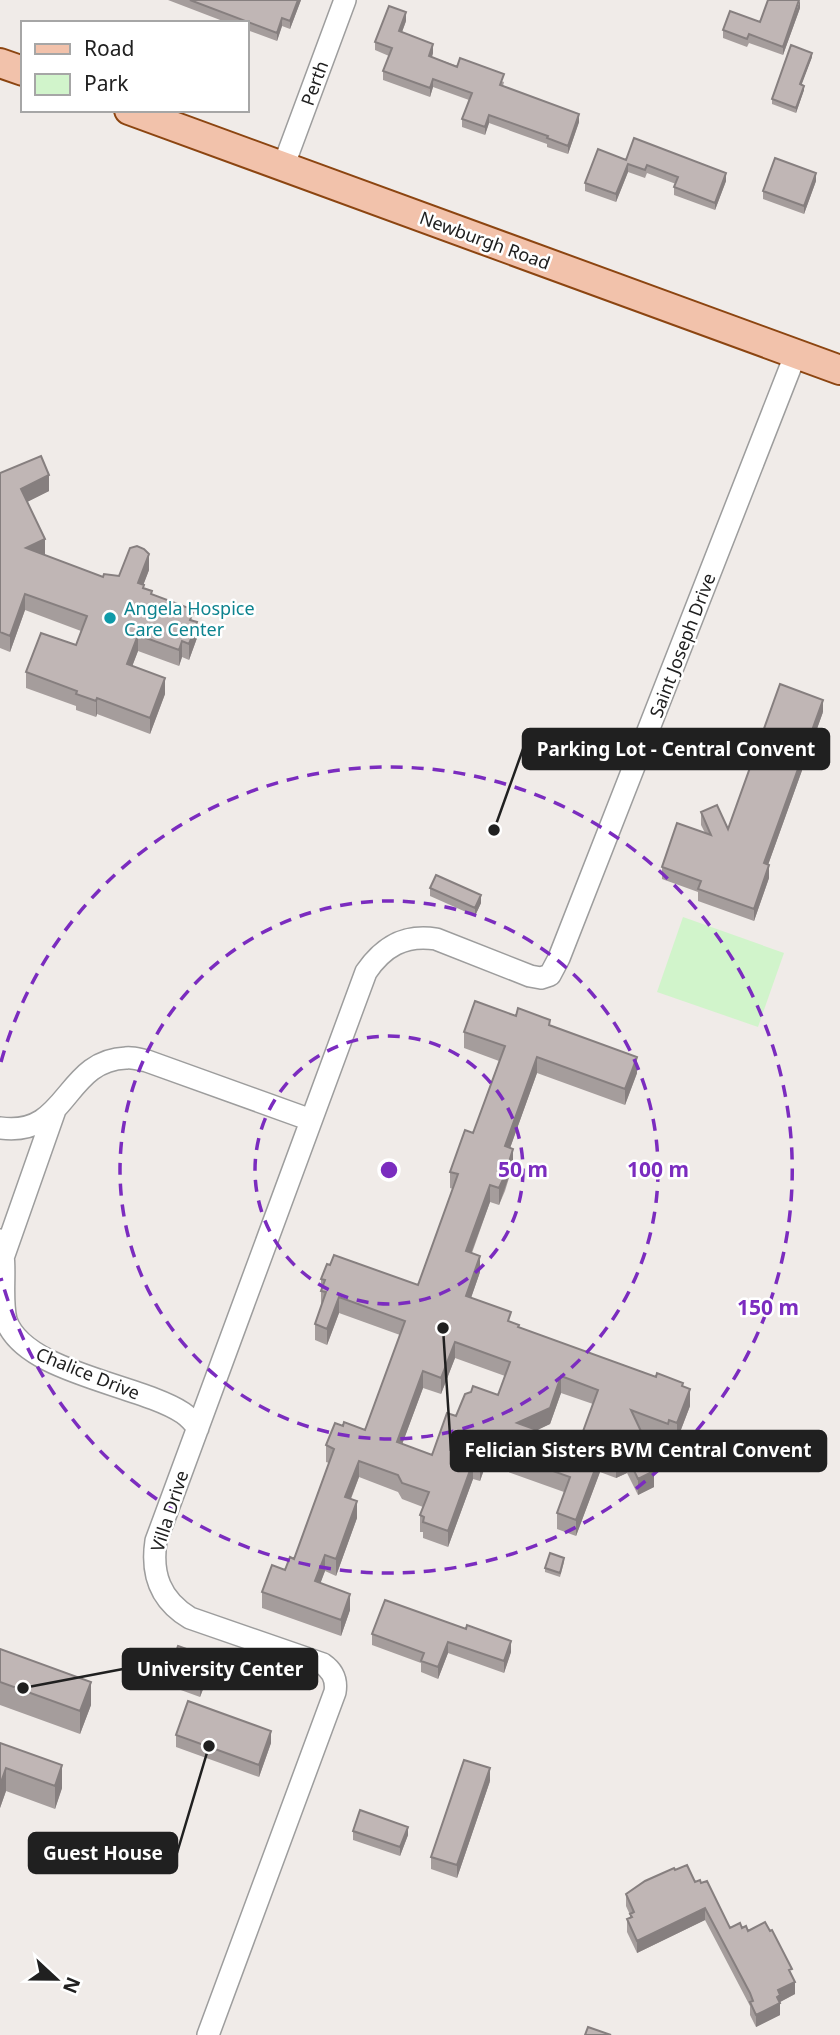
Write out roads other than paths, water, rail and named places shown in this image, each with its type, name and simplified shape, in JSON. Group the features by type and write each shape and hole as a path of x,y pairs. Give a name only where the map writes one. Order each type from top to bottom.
{"main road":[{"path":"0,63 21,70"},
{"name":"Newburgh Road","path":"134,112 840,370"}],"street":[{"name":"Perth","path":"283,167 345,0"},
{"name":"Saint Joseph Drive","path":"400,941 436,939 530,975 541,978 550,975 564,946 796,353"},
{"name":"Villa Drive","path":"208,2035 336,1684 333,1673 323,1664 190,1618 172,1604 160,1589 154,1567 156,1541 366,972 376,957 400,941"},
{"name":"Chalice Drive","path":"0,1128 16,1130 33,1127 55,1110 78,1080 103,1062 127,1057 147,1061 312,1120"},
{"name":"Chalice Drive","path":"55,1110 2,1247 2,1291 6,1320 15,1338 33,1353 158,1400 185,1414 198,1428"}],"place":[{"name":"Angela Hospice Care Center","path":"110,618"},
{"name":"Parking Lot - Central Convent","path":"494,830"},
{"name":"Felician Sisters BVM Central Convent","path":"443,1328"},
{"name":"University Center","path":"23,1688"},
{"name":"Guest House","path":"209,1746"}]}
